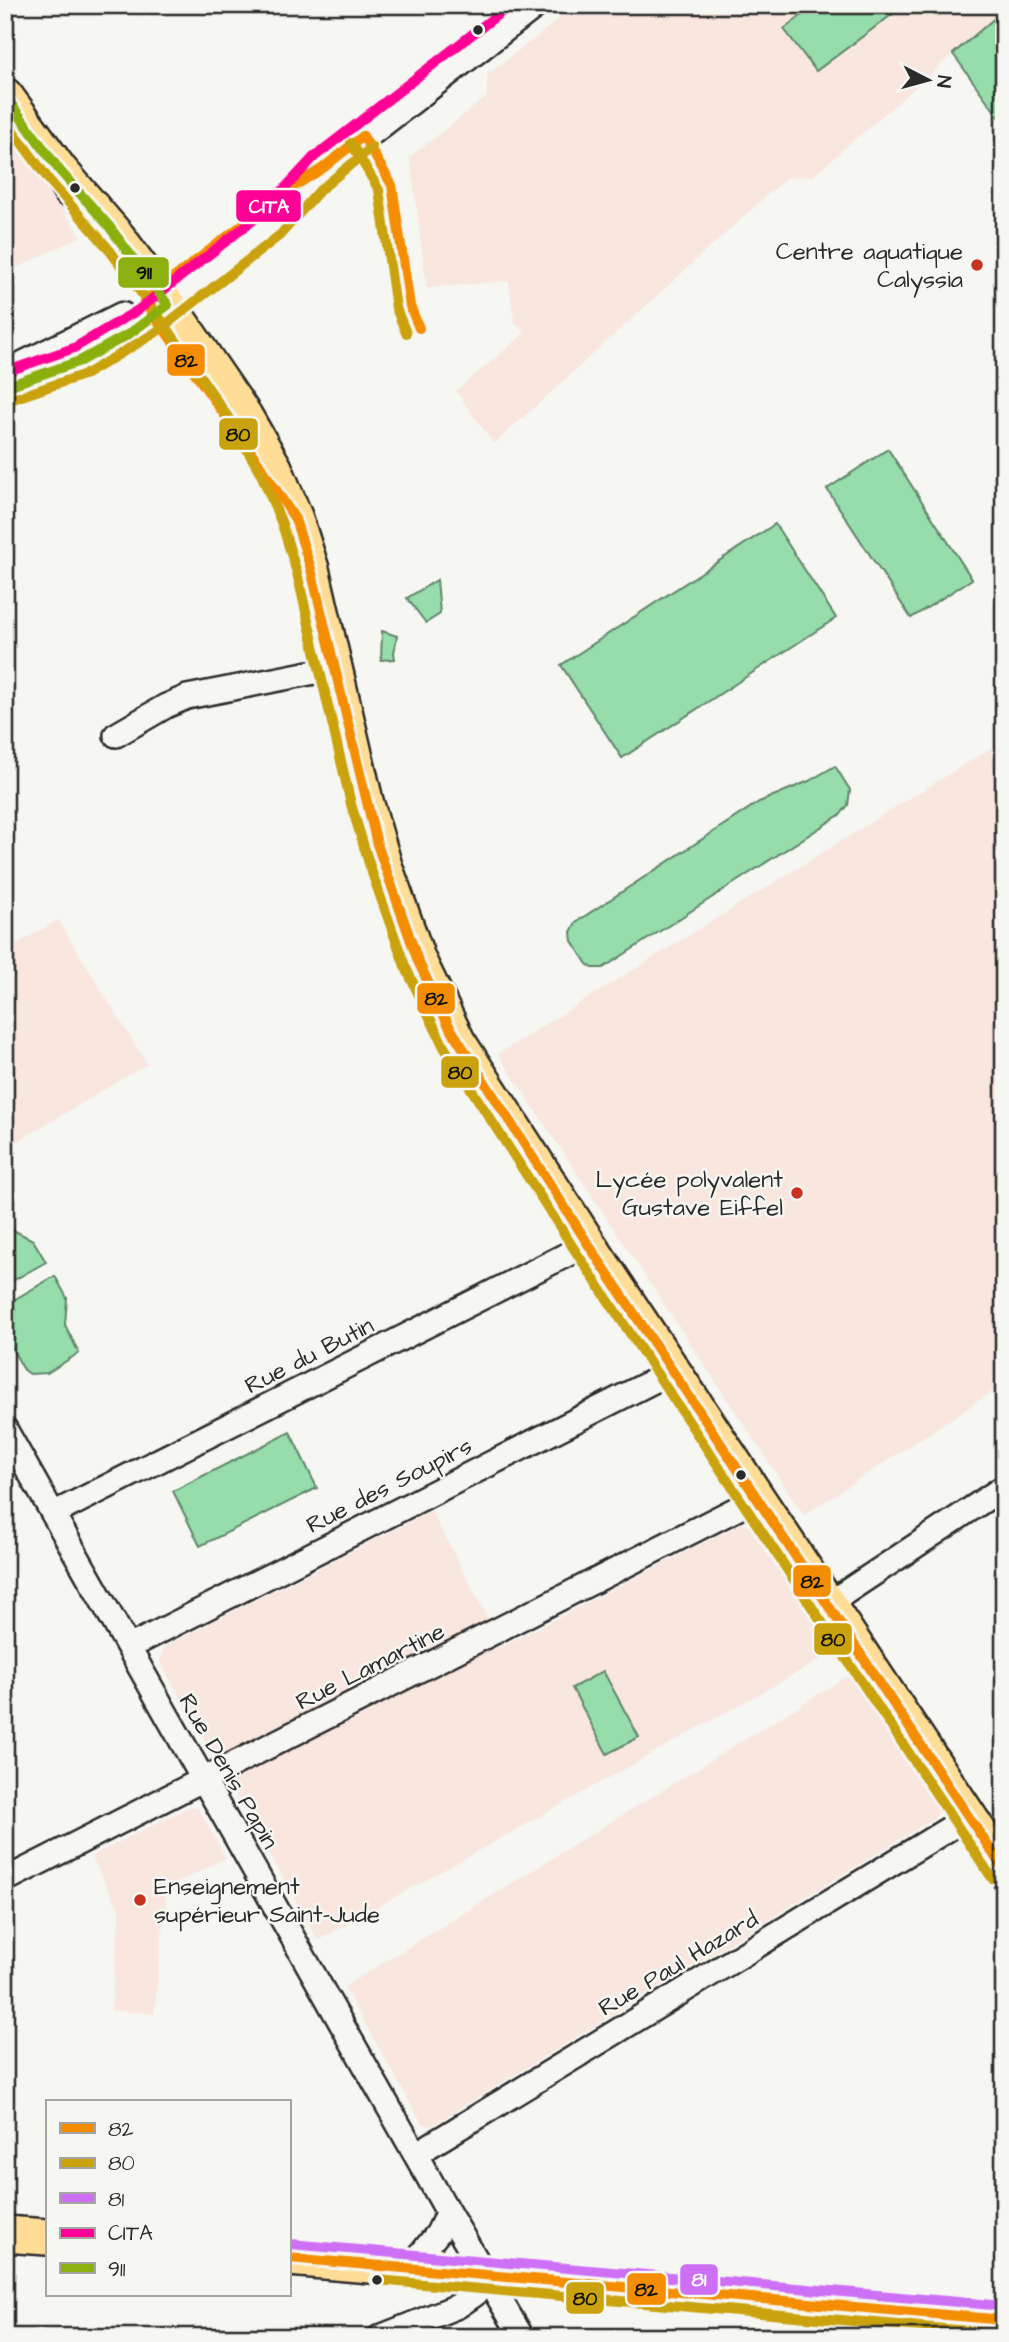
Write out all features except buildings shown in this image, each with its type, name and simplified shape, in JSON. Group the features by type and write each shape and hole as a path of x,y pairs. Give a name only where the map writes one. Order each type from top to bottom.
{"main road":[{"path":"5,96 60,171 84,212 156,303 295,519 311,569 377,844 418,961 457,1041 588,1244 1003,1868"},
{"path":"5,2234 46,2237"},
{"path":"290,2258 487,2276 928,2325 1004,2320"}],"street":[{"path":"5,375 156,303 271,224 323,168 533,5"},
{"path":"5,387 80,361 129,334 156,303"},
{"path":"116,735 187,697 335,668"},
{"name":"Rue du Butin","path":"53,1514 588,1244"},
{"name":"Rue des Soupirs","path":"129,1647 673,1371"},
{"name":"Rue Denis Papin","path":"5,1429 448,2212 518,2329"},
{"path":"828,1604 1004,1487"},
{"name":"Rue Lamartine","path":"5,1880 758,1497"},
{"name":"Rue Paul Hazard","path":"416,2154 968,1817"},
{"path":"409,2269 438,2233 448,2212"},
{"path":"380,2337 458,2306 474,2295 487,2276"}],"shaded area":[{"path":"577,5 1004,5 1004,10 813,176 786,178 494,444 456,391 525,333 514,321 509,281 427,288 410,157 487,97 487,75"},
{"path":"5,132 81,236 5,274"},
{"name":"Lycée polyvalent Gustave Eiffel","path":"1004,740 1004,1384 804,1515 498,1054"},
{"path":"58,920 147,1064 5,1149 5,951"},
{"path":"431,1511 503,1646 742,1523 750,1526 834,1652 318,1940 160,1662 164,1647"},
{"path":"846,1677 856,1680 939,1808 936,1817 431,2126 422,2123 344,1987"},
{"name":"Enseignement supérieur Saint-Jude","path":"191,1806 198,1808 226,1858 167,1888 154,2014 111,2010 120,1911 91,1856"}],"green space":[{"path":"815,5 888,5 894,13 816,71 784,29"},
{"path":"1004,10 1004,124 953,54"},
{"path":"888,449 972,579 911,618 827,489"},
{"path":"775,524 836,618 622,758 561,665"},
{"path":"437,580 440,614 426,623 407,598"},
{"path":"382,631 397,636 395,659 381,660"},
{"path":"835,766 850,790 848,805 841,814 603,968 593,968 587,964 572,941 571,932 576,922 759,802 809,781"},
{"path":"5,1226 33,1240 46,1262 5,1285"},
{"path":"55,1276 67,1298 65,1325 79,1353 47,1373 30,1374 24,1370 5,1336 5,1305"},
{"path":"290,1432 317,1488 200,1546 173,1491"},
{"path":"603,1671 639,1737 607,1754 572,1688"}],"transit line":[{"name":"CITA","path":"5,372 74,348 138,310 261,214 314,157 510,5"},
{"name":"911","path":"5,96 60,171 108,225 168,305 129,334 80,361 5,387"},
{"name":"80","path":"5,120 49,180 107,247 168,329 232,423 261,474 282,524 297,573 351,804 371,870 405,966 444,1047 576,1252 992,1878"},
{"name":"82","path":"363,136 323,168 282,194 144,301 295,519 311,569 377,844 418,961 449,1026 588,1244 1004,1870"},
{"name":"82","path":"363,136 392,185 410,306 419,328"},
{"name":"80","path":"351,143 379,190 396,308 406,333"},
{"name":"80","path":"10,400 86,374 155,333 280,235 320,190 372,147"},
{"name":"81","path":"290,2244 1004,2306"},
{"name":"82","path":"290,2258 1004,2320"},
{"name":"80","path":"377,2280 1003,2334"}],"place":[{"name":"Centre aquatique Calyssia","path":"977,265"},
{"name":"Lycée polyvalent Gustave Eiffel","path":"797,1193"},
{"name":"Enseignement supérieur Saint-Jude","path":"140,1900"}]}
